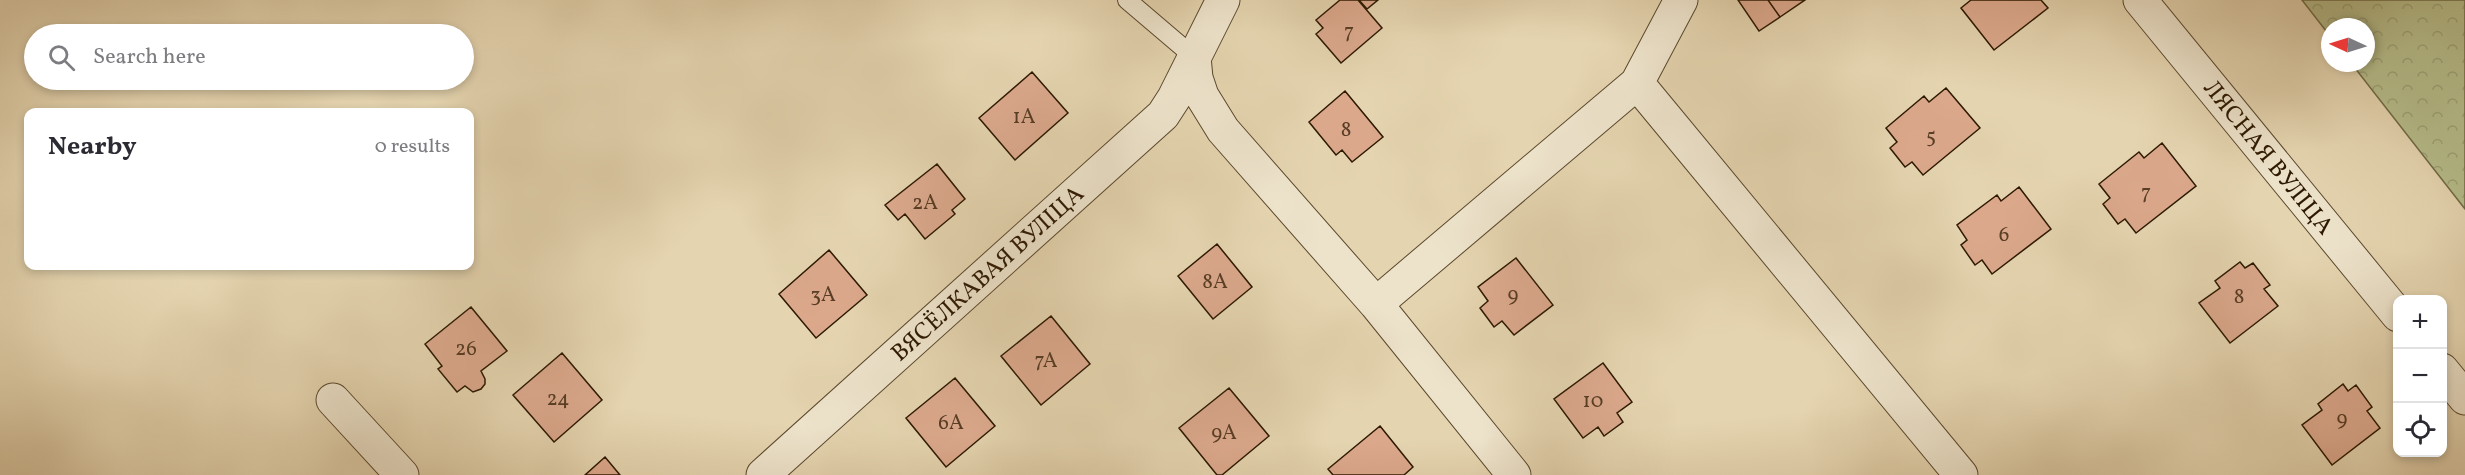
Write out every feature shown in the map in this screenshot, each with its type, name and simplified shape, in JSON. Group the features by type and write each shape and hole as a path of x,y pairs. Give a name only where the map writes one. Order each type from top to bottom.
{"street":[{"name":"ВЯСЁЛКАВАЯ ВУЛІЦА","path":"763,475 1163,115 1174,98 1223,0"},
{"path":"1376,304 1637,83 1681,0"},
{"name":"ЛЯСНАЯ ВУЛІЦА","path":"2140,0 2393,310"},
{"path":"1194,57 1196,78 1202,96 1223,130 1376,304 1514,475"},
{"path":"1637,83 1961,475"},
{"path":"2447,376 2465,398"},
{"path":"333,400 402,475"}],"lane":[{"path":"1127,0 1194,57"}],"green space":[{"path":"2302,0 2465,0 2465,209 2358,72 2375,72 2375,18 2321,18 2321,24"}],"building":[{"path":"1340,0 1358,0 1382,28 1341,63 1316,34 1323,28 1316,20"},
{"path":"1359,0 1378,0 1367,9"},
{"path":"1738,0 1768,0 1780,17 1759,31"},
{"path":"1768,0 1805,0 1780,17"},
{"path":"1971,0 2041,0 2048,8 1994,50 1961,8"},
{"path":"1032,72 1068,113 1015,160 979,118"},
{"path":"1946,88 1980,128 1923,175 1912,162 1905,167 1890,148 1897,142 1886,128 1924,96 1929,102"},
{"path":"1345,91 1383,137 1352,162 1342,150 1336,155 1309,122"},
{"path":"2162,143 2196,186 2136,233 2125,219 2118,224 2103,204 2110,198 2099,184 2139,152 2144,158"},
{"path":"937,164 965,199 952,210 955,214 925,239 905,214 898,220 885,205"},
{"path":"2019,187 2051,229 1992,274 1982,260 1975,265 1961,245 1967,240 1957,225 1997,195 2001,201"},
{"path":"1217,244 1252,287 1213,319 1178,276"},
{"path":"829,250 867,295 816,338 779,294"},
{"path":"1516,258 1553,305 1514,335 1502,321 1494,327 1480,308 1488,301 1478,287"},
{"path":"2240,262 2245,268 2253,263 2270,285 2264,289 2278,306 2230,343 2199,303 2220,288 2215,281"},
{"path":"471,307 507,351 481,371 485,384 481,389 473,392 465,386 457,392 438,369 442,366 425,344"},
{"path":"1051,316 1090,364 1041,405 1001,356"},
{"path":"562,353 602,400 554,442 513,395"},
{"path":"1603,363 1632,402 1617,413 1623,422 1604,436 1598,427 1583,438 1554,399"},
{"path":"955,378 995,426 946,467 906,418"},
{"path":"2343,384 2348,391 2356,385 2372,407 2367,411 2380,428 2332,465 2302,425 2322,410 2318,404"},
{"path":"1229,388 1269,436 1222,475 1217,475 1179,428"},
{"path":"1380,426 1413,467 1404,475 1333,475 1328,469"},
{"path":"605,457 620,475 585,475"}]}
